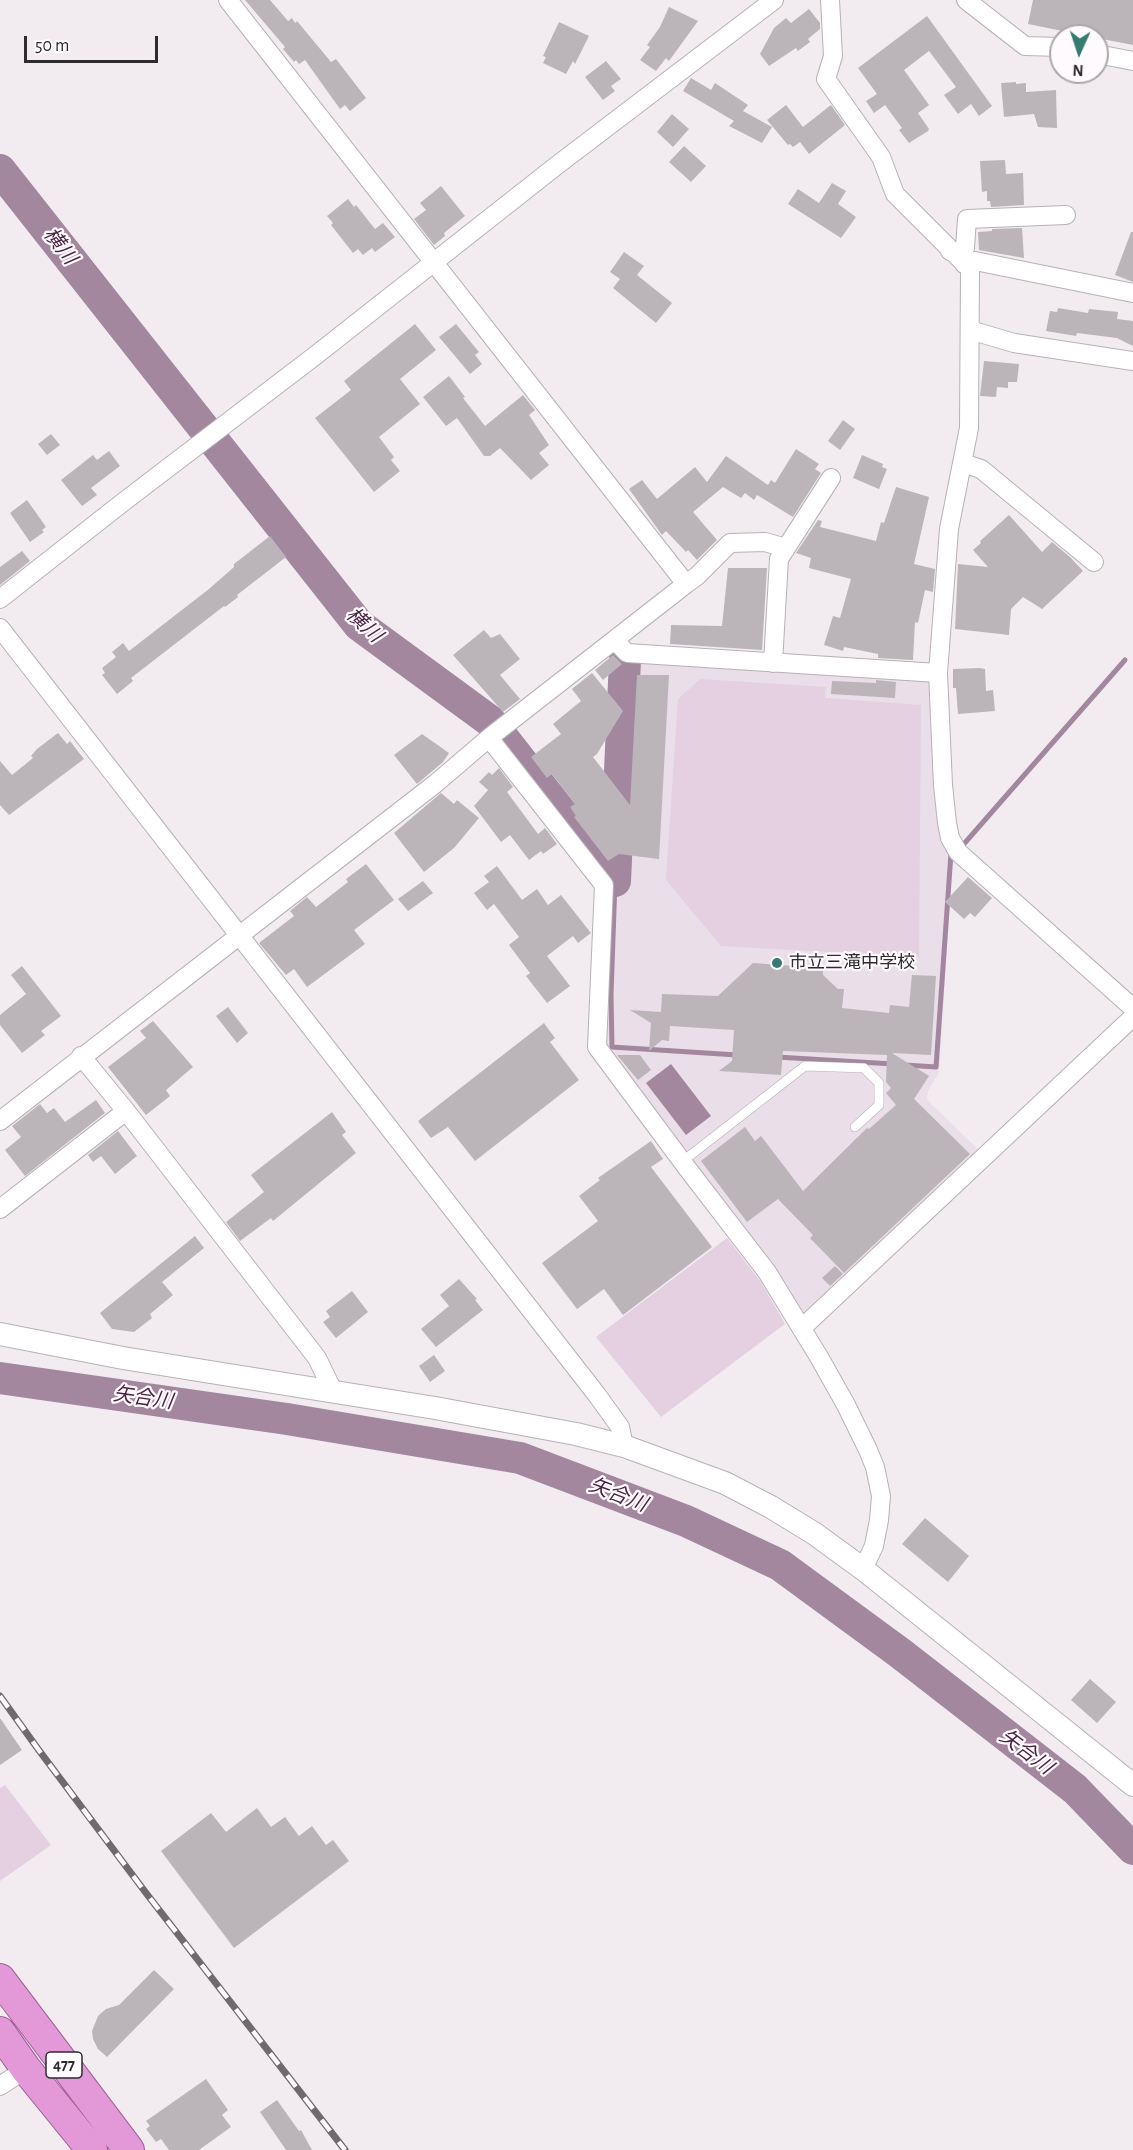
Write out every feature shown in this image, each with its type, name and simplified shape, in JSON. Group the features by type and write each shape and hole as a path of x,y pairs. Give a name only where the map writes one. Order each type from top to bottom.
{"highway":[{"name":"477","path":"0,1979 129,2150"},
{"name":"477","path":"0,2032 26,2069 92,2150"}],"street":[{"path":"228,0 686,584"},
{"path":"0,599 774,0"},
{"path":"830,0 832,56 826,79 881,157 895,194 970,269 969,428 949,529 938,673 943,785 946,823 950,838 957,852 1133,1008"},
{"path":"966,0 1025,46 1049,47"},
{"path":"1109,56 1133,61"},
{"path":"957,258 957,254 965,248 967,219 1066,214"},
{"path":"957,258 1133,293"},
{"path":"970,330 1014,343 1133,360"},
{"path":"963,463 981,470 1094,562"},
{"path":"773,663 779,559 831,478"},
{"path":"0,1121 435,784 493,734 697,576 730,543 765,542 785,550"},
{"path":"0,628 597,1395 620,1427 624,1446"},
{"path":"615,641 627,653 938,673"},
{"path":"493,734 604,885 597,1047 767,1272 846,1405 868,1450 879,1482 881,1496 874,1546 863,1569"},
{"path":"802,1328 1133,1017"},
{"path":"81,1056 317,1358 333,1391"},
{"path":"0,1209 126,1111"},
{"path":"0,1334 123,1358 333,1391 536,1427 624,1446 725,1483 815,1534 863,1569 1133,1785"},
{"path":"0,2086 26,2069"}],"lane":[{"path":"683,1161 805,1066 864,1068 879,1083 879,1105 855,1126"}],"shaded area":[{"name":"市立三滝中学校","path":"637,659 932,679 953,853 939,1072 928,1091 927,1099 980,1151 803,1315 604,1047 612,885 627,878"},
{"path":"700,679 826,687 825,698 921,705 919,957 721,946 666,880 678,699"},
{"path":"671,1064 711,1116 686,1135 646,1083"},
{"path":"727,1238 761,1282 785,1324 661,1417 596,1337"},
{"path":"5,1785 51,1845 0,1881 0,1788"}],"building":[{"path":"245,0 270,0 288,21 292,18 295,23 297,21 331,62 336,59 366,98 350,111 345,105 340,109 305,60 299,64 296,60 294,62 283,49 285,47"},
{"path":"1033,0 1133,0 1133,45 1109,40 1109,24 1049,24 1049,28 1028,24"},
{"path":"669,7 698,21 669,61 666,58 656,71 640,60 650,47 647,45 660,27"},
{"path":"809,9 820,23 820,29 808,39 810,42 798,51 796,48 769,66 760,54 774,28 786,18 791,23"},
{"path":"927,16 992,106 979,116 971,104 958,114 944,95 956,87 929,51 904,70 929,105 918,113 929,129 928,131 909,143 899,130 902,128 885,105 874,113 866,101 877,94 858,68"},
{"path":"559,22 589,36 575,64 573,61 566,74 543,63 546,57 543,56"},
{"path":"606,61 621,79 611,86 615,91 603,100 585,77"},
{"path":"691,78 711,90 715,83 748,105 743,111 772,127 762,143 729,126 734,121 683,91"},
{"path":"1016,82 1016,84 1026,83 1026,92 1056,90 1057,128 1038,127 1034,114 1004,117 1001,83"},
{"path":"786,105 803,127 831,105 845,125 809,154 800,142 793,147 788,145 767,120"},
{"path":"672,114 689,129 673,147 657,132"},
{"path":"684,146 706,166 691,182 669,162"},
{"path":"1005,160 1006,174 1023,173 1024,205 991,207 990,201 987,201 987,191 982,192 980,161"},
{"path":"832,183 846,191 838,204 856,217 841,238 788,204 798,189 819,203"},
{"path":"441,186 465,216 444,233 445,236 434,245 414,219 426,210 420,203"},
{"path":"348,199 354,207 356,205 375,229 383,223 395,237 375,252 372,248 363,255 358,249 353,253 331,225 333,223 327,216"},
{"path":"1022,228 1024,258 979,250 978,232"},
{"path":"1131,232 1133,232 1133,282 1115,275"},
{"path":"624,252 644,266 637,275 672,303 656,323 613,288 620,279 610,272"},
{"path":"1058,308 1088,313 1089,309 1118,312 1117,319 1133,321 1133,346 1117,338 1077,333 1076,336 1046,331 1050,311 1057,312"},
{"path":"415,324 436,350 400,379 420,404 379,437 394,457 391,460 400,471 374,492 315,418 351,390 344,381"},
{"path":"456,324 479,352 475,355 482,364 470,374 439,337"},
{"path":"984,361 1019,364 1017,382 1008,382 1008,388 997,387 996,397 980,396"},
{"path":"449,376 485,426 523,395 535,410 529,415 549,445 539,453 549,465 531,480 500,448 490,456 484,456 457,418 446,426 423,397"},
{"path":"843,420 855,429 840,450 828,441"},
{"path":"51,434 60,445 47,455 38,444"},
{"path":"796,449 819,464 815,469 821,473 793,517 757,495 754,500 745,493 741,498 723,487 693,512 717,540 697,560 666,531 662,535 629,489 642,480 657,499 695,467 707,482 726,456 768,485 771,480 775,483"},
{"path":"109,451 120,466 91,488 97,495 82,506 61,480 93,455 97,460"},
{"path":"862,455 883,464 882,467 887,469 879,489 853,478"},
{"path":"896,487 929,497 914,564 935,569 933,592 925,590 918,623 915,622 913,660 878,658 878,654 844,647 843,651 824,645 833,616 840,618 851,579 809,568 811,558 796,553 818,520 822,521 820,527 876,541 881,522 884,523"},
{"path":"27,500 46,527 42,530 44,532 30,542 10,513"},
{"path":"1009,515 1042,552 1052,542 1083,571 1042,609 1023,597 1011,609 1009,635 955,629 958,564 988,567 973,550"},
{"path":"270,536 286,557 237,595 238,597 131,678 133,681 117,694 102,675 105,673 102,668 116,657 112,652 123,643 129,651 209,589 234,567 234,564"},
{"path":"22,551 30,561 0,585 0,567"},
{"path":"728,568 767,568 762,650 670,644 671,625 722,626"},
{"path":"484,630 491,638 500,634 520,659 500,675 520,699 503,712 453,655"},
{"path":"613,655 622,664 603,680 595,670"},
{"path":"953,669 985,669 986,691 993,690 995,711 958,714 956,688 953,688"},
{"path":"592,673 623,711 593,757 630,805 637,675 669,675 659,859 619,854 608,861 574,817 576,816 570,807 575,804 552,774 547,778 531,757 561,734 553,724 581,701 572,689"},
{"path":"876,680 896,682 895,698 831,694 832,681 876,683"},
{"path":"58,733 67,744 70,741 84,759 9,815 0,805 0,761 12,775 33,758 31,756 37,749"},
{"path":"422,734 449,753 443,762 417,784 394,755"},
{"path":"499,768 513,787 507,792 538,834 545,828 557,844 543,854 541,851 529,860 510,835 501,842 474,806 488,790 479,782 489,772 492,775"},
{"path":"441,793 454,804 457,800 479,818 454,848 424,872 394,833"},
{"path":"366,864 394,900 354,930 365,944 307,987 294,969 286,975 259,943 294,916 290,911 307,897 316,907 348,882 346,879"},
{"path":"497,866 522,900 537,889 548,905 561,895 591,933 578,943 573,936 547,956 570,986 547,1003 526,976 530,973 509,945 519,937 494,904 487,910 474,893 489,882 484,876"},
{"path":"968,877 992,898 975,917 970,913 964,919 945,902"},
{"path":"423,881 433,893 408,911 398,899"},
{"path":"753,963 823,968 823,975 838,989 844,989 842,1008 889,1013 890,1005 909,1007 912,975 936,976 931,1055 892,1053 929,1076 914,1099 970,1154 844,1273 810,1238 813,1235 778,1199 747,1222 701,1161 745,1127 755,1141 761,1136 803,1191 867,1128 869,1129 896,1105 886,1093 891,1088 886,1082 887,1055 783,1051 781,1075 719,1071 732,1061 734,1030 670,1026 669,1041 662,1040 649,1051 651,1023 630,1010 661,1012 662,994 718,996"},
{"path":"22,966 61,1016 41,1031 45,1035 22,1053 0,1025 0,1015 26,994 11,975"},
{"path":"228,1007 248,1033 237,1043 216,1016"},
{"path":"153,1021 193,1067 166,1090 170,1096 146,1115 108,1067 146,1038 140,1031"},
{"path":"544,1023 555,1038 550,1042 579,1080 475,1161 448,1127 431,1138 418,1121"},
{"path":"617,1055 640,1055 651,1070 638,1080"},
{"path":"96,1100 105,1113 25,1176 5,1150 21,1137 12,1126 40,1104 47,1113 54,1108 65,1122"},
{"path":"332,1112 346,1132 342,1135 356,1153 273,1221 271,1218 240,1241 226,1222 264,1192 251,1175"},
{"path":"118,1131 137,1156 115,1174 101,1156 93,1162 88,1155"},
{"path":"651,1141 663,1159 651,1167 712,1247 623,1315 604,1289 577,1309 542,1263 598,1221 579,1196 600,1180 598,1178"},
{"path":"195,1236 204,1248 162,1282 173,1295 150,1314 152,1318 134,1332 112,1329 100,1313"},
{"path":"835,1266 843,1274 830,1286 822,1278"},
{"path":"459,1279 477,1299 475,1300 483,1310 436,1347 421,1329 449,1306 440,1295"},
{"path":"352,1291 368,1312 336,1338 323,1322 330,1317 326,1311"},
{"path":"434,1355 445,1371 430,1382 419,1366"},
{"path":"925,1518 969,1556 948,1582 902,1544"},
{"path":"1090,1679 1116,1702 1097,1723 1071,1700"},
{"path":"0,1718 22,1750 0,1765"},
{"path":"257,1808 271,1827 285,1817 299,1836 312,1826 326,1845 333,1840 349,1861 234,1948 161,1851 211,1813 226,1832"},
{"path":"154,1970 174,1989 107,2057 98,2049 93,2039 92,2031 98,2016 106,2009 119,2005"},
{"path":"206,2079 228,2110 222,2115 231,2127 199,2150 169,2150 161,2139 156,2142 146,2129 150,2126 146,2121"},
{"path":"277,2100 299,2131 301,2130 312,2150 286,2150 260,2112"}],"waterway":[{"name":"横川","path":"0,170 359,625 490,721 615,881 625,660"},
{"path":"963,845 1125,660"},
{"path":"905,1065 936,1067 951,853"},
{"path":"615,881 611,995 612,1047 737,1055"},
{"path":"777,1057 893,1064"},
{"name":"矢合川","path":"0,1378 287,1419 520,1458 686,1521 780,1565 900,1653 1075,1789 1133,1849"}],"railway":[{"path":"0,1696 146,1893 345,2150"}],"place":[{"name":"市立三滝中学校","path":"777,963"}]}
